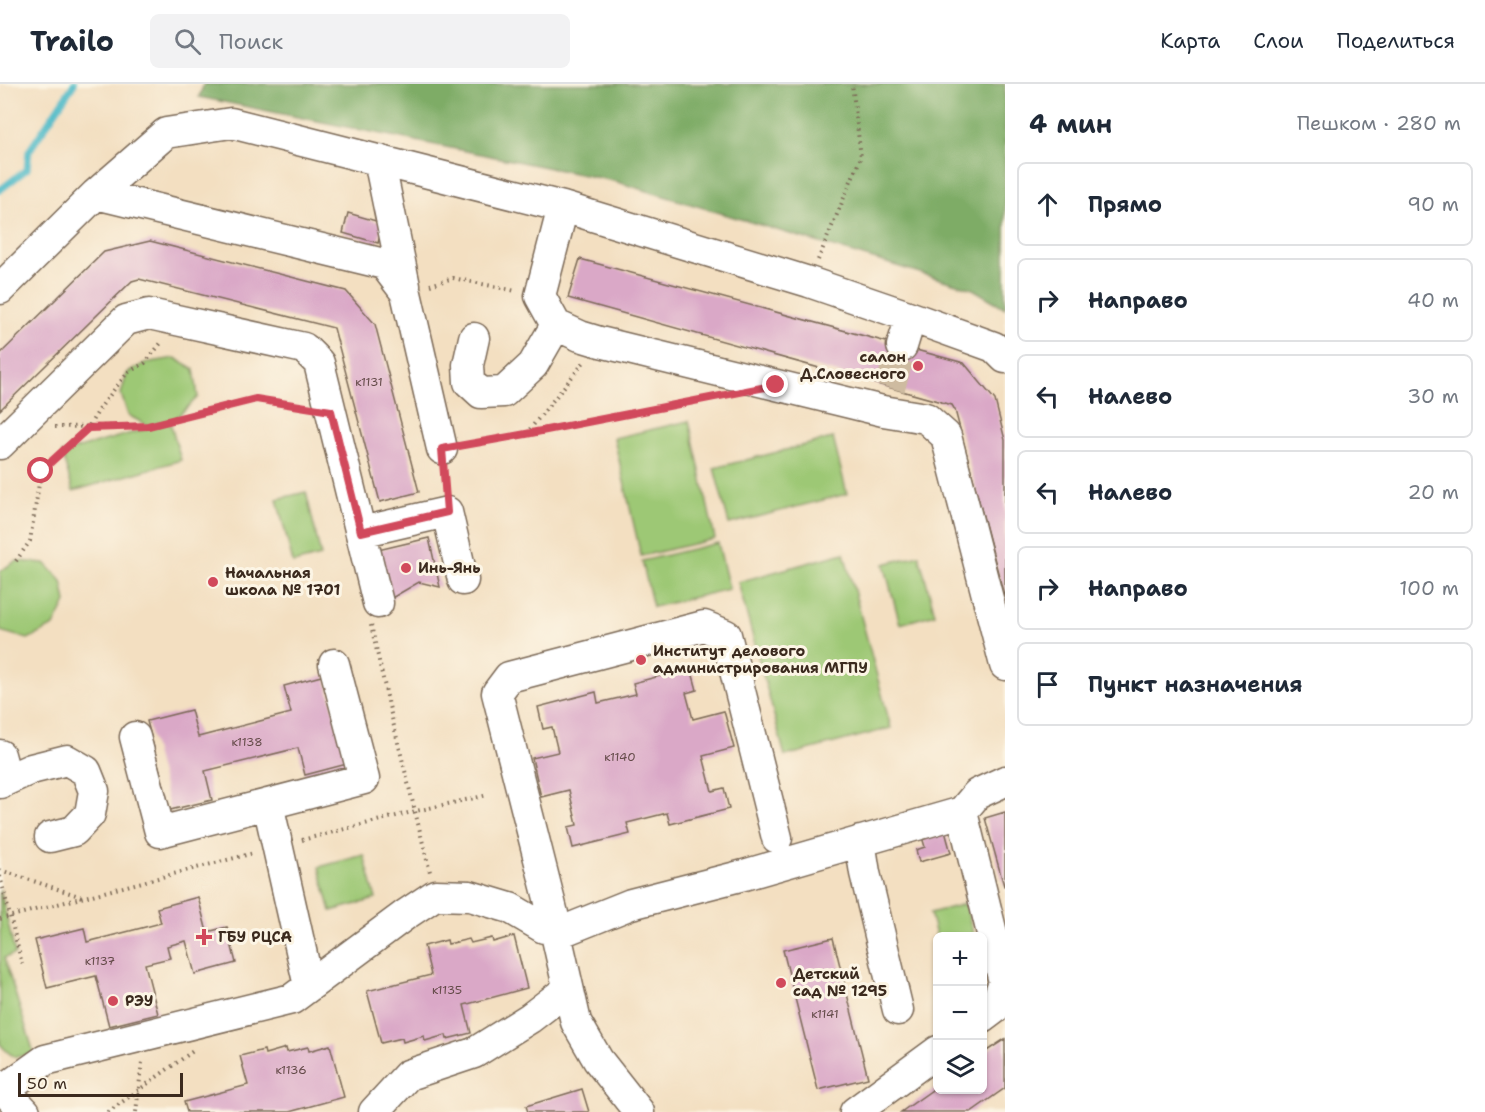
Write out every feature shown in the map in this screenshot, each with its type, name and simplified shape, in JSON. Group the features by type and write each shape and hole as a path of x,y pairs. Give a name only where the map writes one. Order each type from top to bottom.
{"street":[{"path":"0,289 96,194 166,133 231,123 564,207 809,282 994,347 1005,358"},
{"path":"379,160 442,449"},
{"path":"96,194 384,264 406,292"},
{"path":"564,207 540,296 556,325 600,342 887,400 926,418 946,436 1005,665"},
{"path":"7,437 126,320 149,314 304,348 319,363 378,603"},
{"path":"902,346 911,317"},
{"path":"474,338 468,365 469,382 481,393 504,392 533,365 556,325"},
{"path":"361,532 447,512 463,580"},
{"path":"639,1112 598,1060 576,1022 550,931 553,914 497,693 509,677 704,626 726,635 777,838"},
{"path":"135,736 159,832 364,779 334,664"},
{"path":"0,755 3,766 0,772"},
{"path":"0,783 31,769 67,760 86,771 94,791 90,814 74,831 50,837"},
{"path":"25,1112 2,1088 45,1060 292,999 435,895 470,896 510,908 550,931 632,904 744,875 962,812 977,794 1005,781"},
{"path":"268,804 309,986"},
{"path":"962,812 1004,982 994,1009 987,1014"},
{"path":"860,841 865,873 898,1010"},
{"path":"374,1112 408,1075 474,1053 530,1018 568,989"},
{"path":"855,1112 933,1055"}],"path":[{"path":"809,282 861,157 852,84"},
{"path":"406,292 453,278 540,296"},
{"path":"16,561 30,541 41,471 88,428 127,373 145,363 177,320"},
{"path":"526,434 600,342"},
{"path":"442,449 719,396"},
{"path":"7,437 49,427 148,426 256,399 331,411"},
{"path":"378,603 369,617 435,895"},
{"path":"0,919 278,846 488,795"},
{"path":"0,870 82,897"},
{"path":"0,876 22,964"},
{"path":"136,1112 146,1035"},
{"path":"108,1112 195,1050"}],"green space":[{"path":"204,84 1005,84 1005,308 973,289 614,181 199,97"},
{"path":"175,358 194,369 198,397 175,419 148,426 128,415 121,394 127,373 145,363"},
{"path":"689,421 715,539 641,556 614,438"},
{"path":"170,422 181,460 73,491 62,453"},
{"path":"833,438 847,494 729,524 714,468"},
{"path":"306,492 321,556 293,563 277,499"},
{"path":"718,543 729,589 653,607 642,561"},
{"path":"844,553 891,728 785,756 738,582"},
{"path":"919,555 935,614 900,624 884,564"},
{"path":"16,561 45,563 62,581 66,602 54,626 28,639 0,631 0,571"},
{"path":"364,855 376,899 331,911 319,867"},
{"path":"0,889 15,954 4,958 34,1053 19,1057 9,1053 0,1044"},
{"path":"965,904 973,932 935,932 930,913"}],"building":[{"path":"348,213 383,223 378,243 343,233"},
{"path":"150,241 346,291 375,324 419,492 380,502 334,328 139,279 132,281 0,410 0,354 104,252"},
{"path":"580,259 964,363 995,400 1005,440 1005,599 952,405 568,298"},
{"path":"429,538 440,587 419,582 390,599 378,550"},
{"path":"691,668 697,690 686,693 693,719 724,711 734,748 703,756 712,791 724,788 729,809 670,824 667,813 627,823 630,834 573,848 568,827 577,825 569,790 541,797 532,758 558,752 552,727 543,729 538,707 596,692 598,703 636,694 633,683"},
{"path":"325,675 347,764 305,775 298,748 205,771 212,800 170,810 147,721 191,710 198,737 291,713 284,686"},
{"path":"1005,812 1005,886 1004,886 985,818"},
{"path":"945,831 951,853 919,862 916,850 925,847 922,837"},
{"path":"198,897 207,932 227,927 236,963 195,974 186,941 167,946 170,958 145,964 158,1014 109,1026 96,976 47,988 35,940 84,928 87,942 161,923 157,908"},
{"path":"514,936 527,988 464,1005 471,1033 447,1039 446,1035 425,1041 424,1036 403,1042 402,1038 381,1043 367,991 431,975 424,946 447,940 448,944 469,939 471,943 492,938 493,942"},
{"path":"833,938 868,1078 818,1090 783,950"},
{"path":"1005,1039 1005,1088 971,1112 901,1112 933,1090 933,1094 987,1094 987,1051"},
{"path":"330,1045 344,1097 289,1112 187,1112 184,1102 248,1085 240,1056 264,1050 265,1054 286,1048 287,1052 308,1047 309,1051"},
{"path":"582,1089 589,1112 528,1112 526,1106"}],"waterway":[{"path":"0,190 27,169 29,151 74,84"}],"tunnel":[{"path":"890,388 902,346"}],"place":[{"name":"салон Д.Словесного","path":"918,366"},
{"name":"Инь-Янь","path":"406,568"},
{"name":"Начальная школа № 1701","path":"213,582"},
{"name":"Институт делового администрирования МГПУ","path":"641,660"},
{"name":"ГБУ РЦСА","path":"204,937"},
{"name":"Детский сад № 1295","path":"781,983"},
{"name":"РЭУ","path":"113,1001"}],"route":[{"path":"41,471 88,428 148,426 256,399 331,411 361,532 447,512 442,449 776,385"}]}
